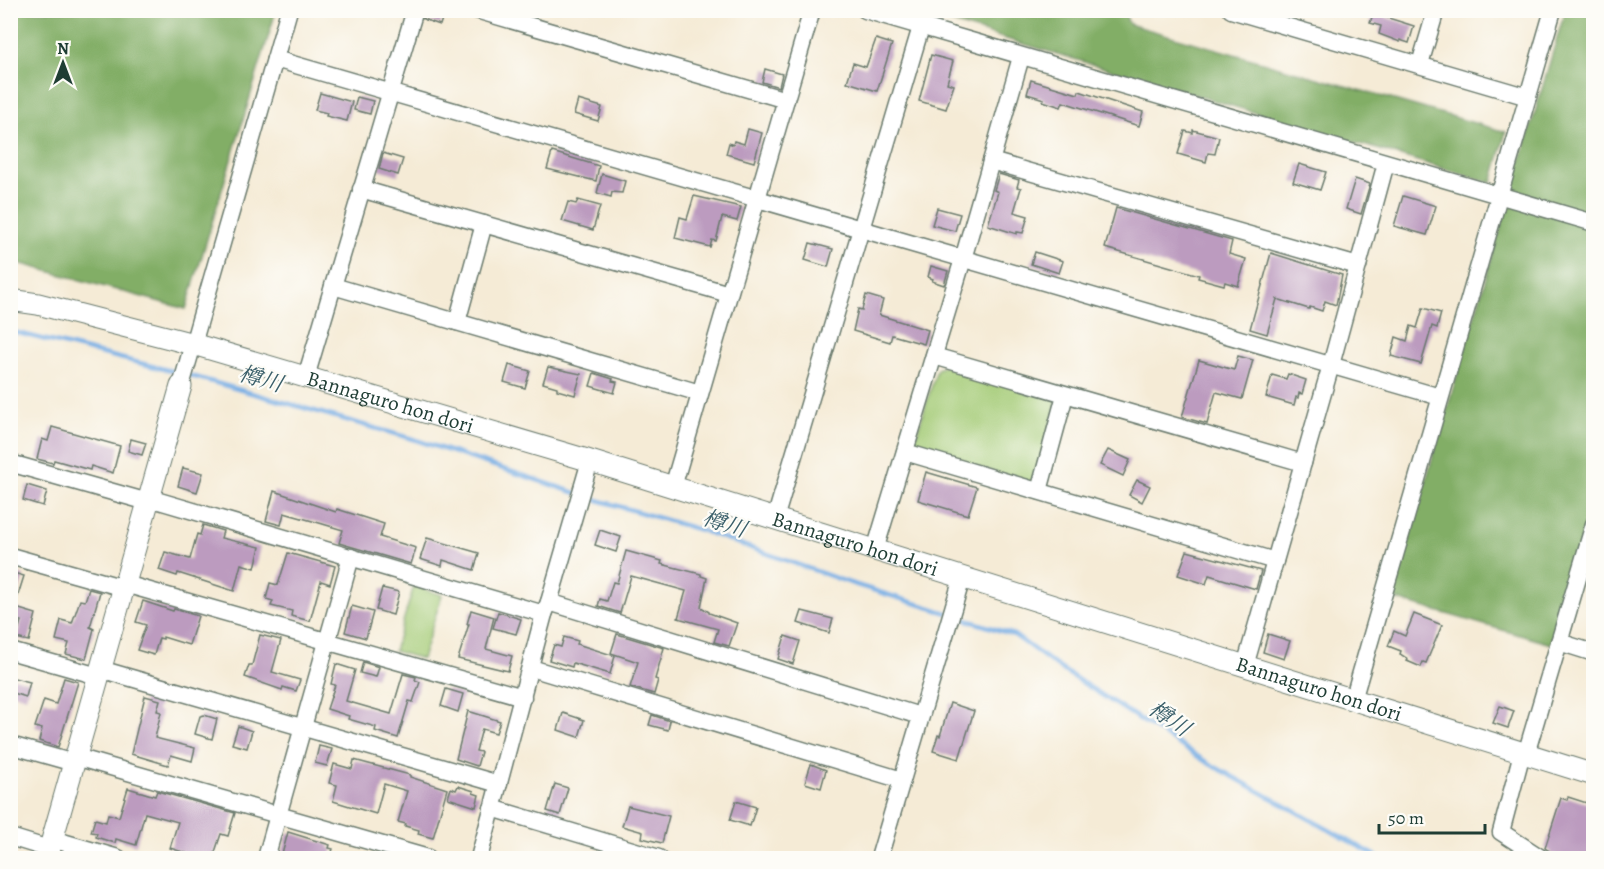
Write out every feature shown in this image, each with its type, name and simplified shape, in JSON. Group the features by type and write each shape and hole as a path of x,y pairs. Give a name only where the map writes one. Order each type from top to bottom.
{"street":[{"path":"49,849 289,10"},
{"path":"306,377 415,10"},
{"path":"476,10 786,100"},
{"path":"673,487 812,10"},
{"path":"865,10 1593,223"},
{"path":"775,519 926,10"},
{"path":"1231,10 1528,97"},
{"path":"1420,64 1436,10"},
{"path":"1353,700 1553,10"},
{"path":"875,550 1021,57"},
{"path":"275,59 1440,397"},
{"path":"991,161 1358,266"},
{"path":"1245,666 1386,163"},
{"path":"361,189 729,294"},
{"path":"457,322 484,224"},
{"path":"333,286 700,393"},
{"name":"Bannaguro hon dori","path":"10,300 38,304 190,354 306,377 590,461 875,550 959,586 1245,666 1593,775"},
{"path":"934,356 1303,464"},
{"path":"1039,491 1065,395"},
{"path":"905,452 1275,561"},
{"path":"479,858 575,507 590,461"},
{"path":"10,463 351,557 547,608 921,716"},
{"path":"1541,858 1501,832 1593,524"},
{"path":"10,556 327,641 523,697"},
{"path":"266,858 351,557"},
{"path":"879,858 959,586"},
{"path":"1559,642 1593,652"},
{"path":"10,651 302,727 499,784"},
{"path":"531,668 902,780"},
{"path":"10,745 75,760 279,815 428,858"},
{"path":"492,808 659,858"},
{"path":"10,837 49,849 118,858"}],"green space":[{"path":"10,11 276,11 186,309 11,261"},
{"path":"912,11 1124,11 1129,24 1506,132 1492,183"},
{"path":"1565,11 1593,11 1593,496 1551,644 1391,598"},
{"path":"944,366 1057,400 1037,480 1031,483 918,450 914,443 937,369"},
{"path":"414,586 442,595 422,659 394,651"}],"building":[{"path":"425,10 445,10 440,25 423,19"},
{"path":"1374,11 1414,26 1409,43 1379,34 1381,26 1370,23"},
{"path":"876,39 892,44 877,91 847,82 853,63 866,67"},
{"path":"931,55 953,61 947,83 954,85 946,109 919,101"},
{"path":"765,69 782,74 779,87 762,82"},
{"path":"1031,80 1078,94 1079,91 1143,112 1139,126 1063,102 1061,107 1043,101 1044,99 1027,94"},
{"path":"320,93 352,102 347,121 326,116 327,113 315,110"},
{"path":"357,97 373,101 370,114 354,110"},
{"path":"578,100 602,107 598,121 574,114"},
{"path":"748,129 762,133 754,162 726,154 729,143 733,145 734,141 744,144"},
{"path":"1193,130 1219,137 1215,154 1208,153 1206,162 1178,154 1185,131 1193,133"},
{"path":"552,152 599,166 596,181 547,169"},
{"path":"383,153 403,159 398,175 379,169"},
{"path":"1299,164 1326,172 1320,190 1293,182"},
{"path":"602,174 625,181 622,193 612,192 611,197 597,193"},
{"path":"999,174 1019,180 1017,187 1021,188 1014,212 1028,216 1023,233 1017,232 1017,234 988,225 998,192 994,190"},
{"path":"1355,179 1370,184 1361,214 1346,209"},
{"path":"694,196 741,207 737,221 722,217 716,241 712,240 710,247 675,238 680,217 687,219"},
{"path":"1403,196 1436,206 1427,235 1394,226"},
{"path":"578,200 600,206 593,230 562,221 568,202 576,204"},
{"path":"937,208 960,214 955,231 932,225"},
{"path":"1116,208 1232,241 1229,254 1246,259 1238,286 1198,278 1199,275 1105,248"},
{"path":"810,243 833,249 828,267 805,260"},
{"path":"1035,252 1063,261 1059,273 1031,264"},
{"path":"1271,253 1342,275 1336,305 1325,301 1322,311 1277,299 1267,334 1250,329"},
{"path":"931,266 948,271 944,285 928,277"},
{"path":"866,295 883,300 879,315 928,330 924,344 892,335 890,342 853,331 858,309 862,310"},
{"path":"1423,308 1441,313 1437,328 1432,326 1421,364 1391,356 1396,337 1407,341 1411,326 1417,328"},
{"path":"1238,356 1253,360 1242,399 1216,392 1207,424 1182,417 1199,360 1234,370"},
{"path":"509,365 530,371 525,388 504,382"},
{"path":"548,367 581,374 575,395 543,383"},
{"path":"594,373 617,382 614,393 590,386"},
{"path":"1288,374 1306,380 1302,394 1299,393 1298,398 1296,397 1294,405 1266,397 1272,375 1286,379"},
{"path":"52,427 120,446 113,473 91,466 90,470 54,460 53,463 37,459 42,439 48,441"},
{"path":"131,439 146,443 142,455 128,451"},
{"path":"1108,450 1130,460 1123,476 1100,465"},
{"path":"183,468 203,473 197,492 178,486"},
{"path":"926,472 977,487 968,515 918,500"},
{"path":"1137,480 1150,486 1142,502 1129,495"},
{"path":"27,485 47,491 43,506 23,500"},
{"path":"274,491 336,512 337,509 384,524 380,537 416,548 411,564 339,543 343,530 284,513 281,525 266,521"},
{"path":"203,525 223,531 221,538 260,547 255,568 241,564 234,591 178,573 177,576 159,570 165,552 190,559 197,534 200,535"},
{"path":"600,530 621,537 616,552 595,545"},
{"path":"427,538 479,553 474,570 443,560 442,566 420,559"},
{"path":"626,551 662,561 661,564 701,574 707,578 701,607 709,613 737,623 729,646 714,642 718,629 678,618 686,591 631,576 620,613 598,606 600,599 607,601 613,582 617,583"},
{"path":"1187,551 1261,571 1256,589 1209,575 1206,584 1178,575"},
{"path":"288,553 335,566 330,584 321,581 310,621 291,616 292,611 271,606 273,601 266,599 270,583 278,585"},
{"path":"10,572 24,576 13,611 10,611"},
{"path":"382,588 399,592 393,615 376,610"},
{"path":"89,589 100,592 90,627 94,629 86,659 66,654 69,643 56,640 61,620 72,623 80,600 85,601"},
{"path":"143,601 198,616 189,645 163,637 163,639 159,638 154,655 137,650 146,625 136,622"},
{"path":"352,606 373,612 366,638 345,632"},
{"path":"16,608 36,614 29,641 16,638 21,621 13,619"},
{"path":"471,610 494,617 486,649 512,656 508,671 458,659"},
{"path":"802,611 833,619 829,633 798,623"},
{"path":"498,612 521,619 516,634 493,628"},
{"path":"1414,614 1442,625 1426,663 1423,662 1421,667 1407,661 1408,659 1400,654 1401,651 1388,646 1394,631 1405,636"},
{"path":"617,634 664,648 655,679 658,680 654,694 630,687 638,662 611,653"},
{"path":"1268,634 1290,641 1284,659 1263,652"},
{"path":"260,635 281,640 272,672 300,680 296,691 283,687 282,690 245,677 249,665 252,665"},
{"path":"785,636 800,641 793,664 778,659"},
{"path":"564,637 578,641 577,644 615,656 610,674 573,663 572,667 549,660 554,645 561,647"},
{"path":"363,662 379,667 376,677 360,673"},
{"path":"336,664 355,670 346,701 391,714 403,674 416,677 415,680 420,682 413,702 409,701 398,738 375,731 376,727 348,719 349,716 327,709 335,685 331,684"},
{"path":"10,677 30,682 26,697 10,692"},
{"path":"64,678 78,682 58,747 39,741 42,729 35,727 44,700 56,704"},
{"path":"446,689 463,694 458,712 441,706"},
{"path":"145,696 160,700 157,711 161,712 155,738 195,748 192,761 171,755 168,765 131,754"},
{"path":"950,703 974,711 959,759 933,751"},
{"path":"1500,706 1514,711 1508,728 1493,723"},
{"path":"468,711 500,721 496,733 482,729 476,751 481,752 477,766 456,759"},
{"path":"563,713 584,720 579,737 558,730"},
{"path":"652,715 670,721 668,730 649,725"},
{"path":"200,716 217,719 212,739 195,734"},
{"path":"238,726 252,731 247,748 232,744"},
{"path":"319,746 332,749 327,766 315,763"},
{"path":"354,760 410,775 410,777 447,789 433,838 418,834 419,830 398,822 407,791 384,784 376,814 333,801 337,785 329,783 334,764 352,769"},
{"path":"811,764 826,770 821,788 805,783"},
{"path":"555,784 568,788 560,815 547,811"},
{"path":"458,786 479,795 476,807 448,798 451,788 456,790"},
{"path":"128,788 155,796 157,791 235,813 228,836 221,834 213,858 185,856 186,853 170,848 178,822 145,813 136,845 116,839 115,843 96,837 97,833 91,832 95,819 106,822 108,814 119,817"},
{"path":"1568,797 1593,805 1593,858 1564,858 1551,854 1545,848 1561,798 1567,800"},
{"path":"736,801 756,807 750,826 730,820"},
{"path":"628,806 669,816 662,843 642,838 643,832 622,826"},
{"path":"288,832 330,845 329,848 333,849 330,858 281,858"}],"waterway":[{"name":"樽川","path":"10,331 180,373"},
{"name":"樽川","path":"188,375 413,439 576,493"},
{"name":"樽川","path":"584,496 700,530 850,583 947,613"},
{"name":"樽川","path":"955,616 1014,635 1058,667 1208,763 1380,858"}]}
